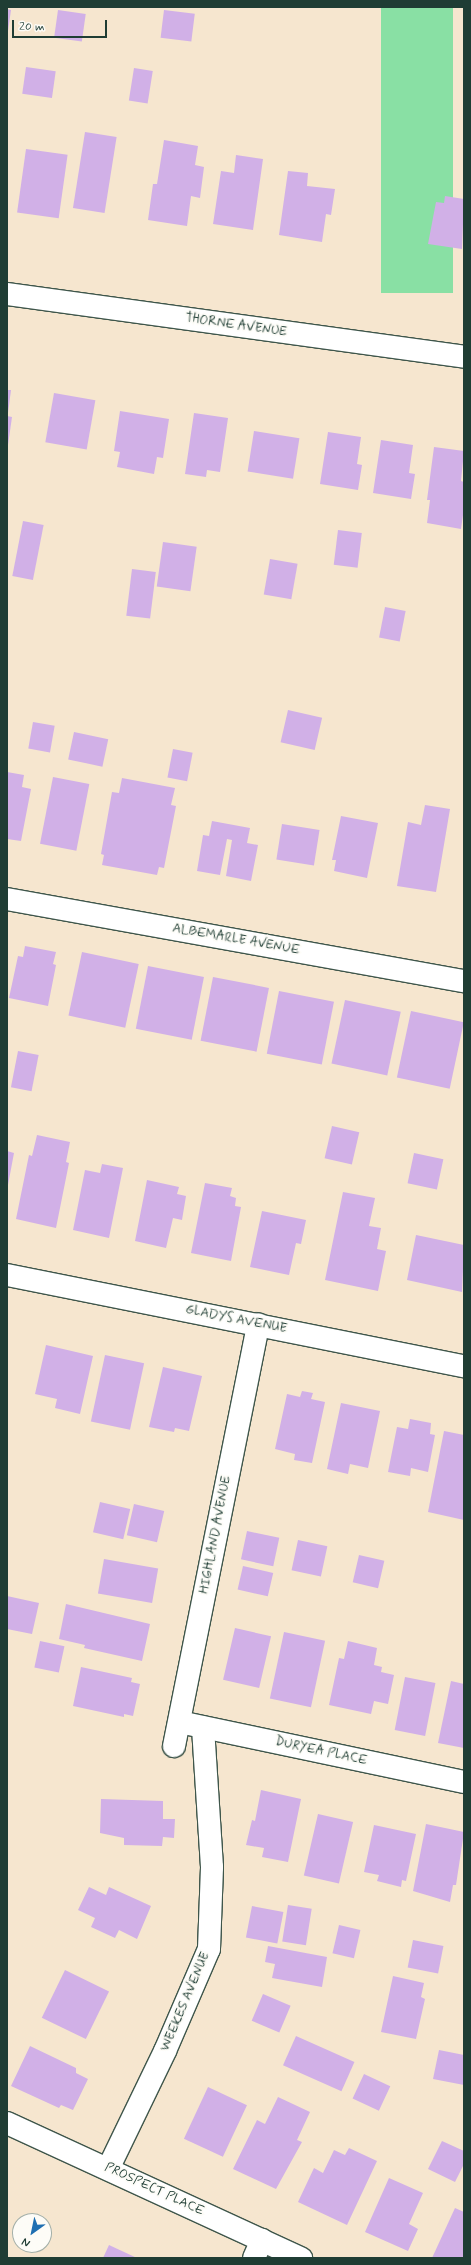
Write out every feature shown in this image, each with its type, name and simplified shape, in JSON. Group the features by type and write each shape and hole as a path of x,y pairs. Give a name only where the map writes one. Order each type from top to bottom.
{"street":[{"name":"THORNE AVENUE","path":"7,294 464,357"},
{"name":"ALBEMARLE AVENUE","path":"7,899 464,981"},
{"name":"GLADYS AVENUE","path":"7,1275 464,1366"},
{"name":"HIGHLAND AVENUE","path":"174,1746 258,1324"},
{"name":"DURYEA PLACE","path":"178,1722 464,1782"},
{"name":"WEEKES AVENUE","path":"108,2169 166,2051 209,1949 212,1867 203,1727"},
{"name":"PROSPECT PLACE","path":"7,2123 108,2169 258,2249 301,2258"}],"green space":[{"path":"381,7 453,7 453,293 381,293"}],"building":[{"path":"7,9 11,10 8,31 7,31"},
{"path":"58,10 86,14 82,42 54,38"},
{"path":"164,10 195,14 191,42 161,38"},
{"path":"26,67 56,71 52,98 22,94"},
{"path":"134,68 153,71 148,104 129,101"},
{"path":"85,132 117,137 105,213 73,208"},
{"path":"164,140 198,146 195,165 204,167 200,198 191,196 187,226 148,220 153,184 157,184"},
{"path":"26,149 68,155 59,218 17,212"},
{"path":"236,155 263,159 253,230 213,224 221,171 234,173"},
{"path":"288,171 308,173 307,186 335,189 331,215 326,214 322,242 279,235"},
{"path":"445,196 464,199 462,249 428,244 436,202 444,203"},
{"path":"7,390 11,390 8,413 7,413"},
{"path":"54,393 95,400 87,450 45,442"},
{"path":"120,411 169,419 163,458 157,457 154,474 117,467 120,452 114,451"},
{"path":"194,413 228,418 220,472 207,470 206,477 185,474"},
{"path":"7,416 12,417 8,445 7,445"},
{"path":"254,431 299,438 293,479 248,471"},
{"path":"328,432 361,437 357,464 362,465 358,490 320,484"},
{"path":"381,440 413,445 409,473 415,474 411,499 373,493"},
{"path":"434,447 464,451 461,481 464,482 464,508 461,529 427,523 430,500 427,500"},
{"path":"23,521 44,525 33,580 12,576"},
{"path":"338,530 362,533 358,568 334,565"},
{"path":"163,542 197,547 190,591 157,587"},
{"path":"270,559 298,564 291,599 264,594"},
{"path":"132,569 156,572 150,619 126,616"},
{"path":"385,607 406,611 400,641 379,637"},
{"path":"288,710 322,718 315,750 281,742"},
{"path":"33,722 55,726 50,752 28,749"},
{"path":"74,732 108,739 102,767 68,759"},
{"path":"173,749 193,753 187,781 167,777"},
{"path":"7,772 24,775 22,787 31,789 21,841 7,839"},
{"path":"53,777 89,784 76,851 40,844"},
{"path":"122,778 175,788 171,805 176,806 164,868 159,867 157,875 102,865 104,855 101,854 112,792 119,793"},
{"path":"425,805 450,809 436,892 397,886 408,822 421,825"},
{"path":"341,816 378,823 367,878 334,871 336,860 332,860"},
{"path":"212,821 250,828 247,843 258,845 251,881 226,876 232,840 227,839 220,875 197,871 203,835 209,836"},
{"path":"282,824 320,830 314,866 276,860"},
{"path":"25,946 56,952 53,964 56,965 48,1006 9,998 18,956 23,957"},
{"path":"82,952 139,964 125,1028 68,1016"},
{"path":"148,966 204,977 192,1040 136,1029"},
{"path":"213,977 269,988 257,1052 201,1041"},
{"path":"279,991 334,1002 322,1065 267,1054"},
{"path":"345,1000 401,1012 387,1075 331,1064"},
{"path":"411,1011 464,1022 450,1089 397,1078"},
{"path":"18,1051 39,1055 32,1091 11,1087"},
{"path":"332,1126 359,1132 352,1164 325,1158"},
{"path":"37,1135 70,1142 66,1162 69,1163 56,1228 16,1219 29,1155 32,1156"},
{"path":"7,1151 14,1153 8,1185 7,1185"},
{"path":"414,1153 443,1159 437,1190 408,1183"},
{"path":"102,1164 123,1168 109,1238 73,1230 85,1170 100,1173"},
{"path":"147,1180 179,1187 177,1194 186,1196 182,1220 173,1218 166,1248 135,1241"},
{"path":"205,1183 232,1188 230,1196 236,1198 235,1206 241,1207 231,1261 191,1253"},
{"path":"343,1192 375,1198 369,1226 381,1228 377,1249 386,1251 378,1291 325,1280"},
{"path":"262,1211 306,1220 301,1244 296,1243 289,1275 250,1267"},
{"path":"416,1235 464,1245 462,1292 407,1280"},
{"path":"46,1345 93,1356 80,1414 55,1408 57,1399 35,1394"},
{"path":"105,1355 144,1363 130,1430 91,1422"},
{"path":"163,1367 202,1376 189,1431 175,1428 174,1432 149,1427"},
{"path":"302,1391 313,1393 311,1399 325,1402 312,1463 294,1460 295,1454 275,1449 287,1394 300,1397"},
{"path":"341,1403 380,1411 368,1468 350,1464 348,1474 327,1469"},
{"path":"410,1419 431,1423 430,1434 435,1435 428,1472 411,1468 410,1476 388,1472 397,1427 408,1429"},
{"path":"444,1431 464,1435 464,1520 428,1512"},
{"path":"100,1502 130,1509 123,1539 93,1532"},
{"path":"134,1504 164,1511 157,1542 127,1535"},
{"path":"247,1531 279,1538 273,1566 241,1559"},
{"path":"298,1540 327,1546 321,1577 292,1570"},
{"path":"359,1555 384,1561 378,1588 353,1582"},
{"path":"104,1559 158,1569 152,1603 98,1593"},
{"path":"243,1566 273,1573 268,1596 238,1589"},
{"path":"7,1596 39,1603 32,1634 7,1629"},
{"path":"66,1604 150,1624 142,1661 84,1648 85,1645 59,1639"},
{"path":"235,1628 271,1636 259,1688 223,1680"},
{"path":"284,1632 325,1641 311,1707 270,1699"},
{"path":"40,1641 64,1646 59,1673 34,1667"},
{"path":"348,1641 377,1648 374,1665 382,1667 381,1672 394,1675 388,1704 374,1701 371,1714 329,1705 339,1658 344,1659"},
{"path":"81,1667 132,1678 131,1682 140,1684 133,1716 124,1714 124,1717 73,1706"},
{"path":"405,1677 435,1683 425,1736 395,1730"},
{"path":"451,1681 464,1684 464,1748 438,1743"},
{"path":"261,1790 301,1799 288,1862 262,1857 264,1848 246,1845 252,1820 255,1821"},
{"path":"101,1799 163,1801 163,1819 175,1819 174,1838 163,1837 162,1846 124,1845 124,1838 100,1833"},
{"path":"318,1814 353,1822 339,1883 304,1875"},
{"path":"426,1824 464,1832 456,1885 453,1885 450,1902 413,1891"},
{"path":"374,1825 416,1834 406,1881 402,1880 401,1887 377,1881 379,1875 364,1872"},
{"path":"89,1887 106,1895 109,1887 151,1906 137,1939 119,1930 115,1938 91,1927 95,1918 78,1910"},
{"path":"288,1905 312,1909 306,1945 282,1942"},
{"path":"252,1906 283,1912 277,1944 246,1937"},
{"path":"339,1925 360,1930 354,1958 332,1953"},
{"path":"413,1940 443,1946 438,1973 408,1967"},
{"path":"268,1946 327,1957 322,1987 272,1978 275,1964 265,1962"},
{"path":"65,1970 109,1991 86,2039 42,2018"},
{"path":"393,1976 424,1983 421,1997 425,1999 416,2039 381,2032"},
{"path":"263,1994 291,2006 279,2032 252,2021"},
{"path":"296,2036 354,2062 341,2091 283,2065"},
{"path":"30,2046 76,2068 76,2073 88,2079 73,2110 61,2105 59,2108 11,2086"},
{"path":"439,2050 464,2055 464,2085 433,2079"},
{"path":"364,2074 390,2086 379,2111 353,2098"},
{"path":"208,2087 247,2105 223,2157 184,2139"},
{"path":"278,2097 310,2112 297,2140 302,2142 276,2189 233,2169 257,2120 265,2124"},
{"path":"442,2141 464,2151 464,2164 455,2182 428,2169"},
{"path":"349,2148 377,2161 347,2225 298,2202 314,2168 323,2173 334,2150 345,2155"},
{"path":"389,2178 423,2193 409,2224 418,2229 408,2251 365,2232"},
{"path":"455,2208 464,2212 464,2258 432,2258"},
{"path":"109,2245 137,2258 103,2258"}]}
